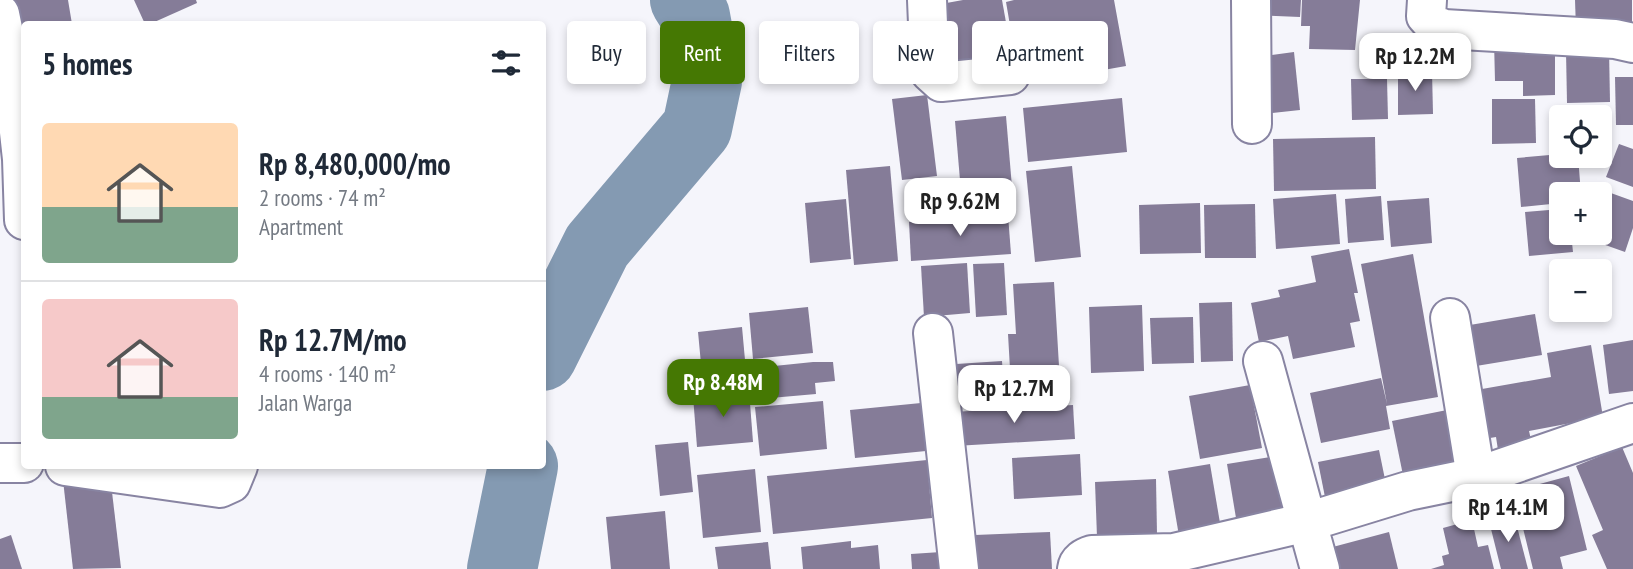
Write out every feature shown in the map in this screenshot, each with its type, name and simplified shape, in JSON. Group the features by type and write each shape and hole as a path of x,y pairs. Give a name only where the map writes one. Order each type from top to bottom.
{"street":[{"path":"927,0 930,72 934,79 941,82 972,79"},
{"path":"1251,0 1252,124"},
{"path":"1427,0 1426,16 1434,25 1444,29 1615,39 1633,43"},
{"path":"0,14 13,78 21,150"},
{"path":"1450,318 1476,477"},
{"path":"933,332 959,569"},
{"path":"1263,361 1320,569"},
{"path":"1076,569 1084,558 1092,555 1174,553 1307,522 1408,491 1476,477 1633,424"},
{"path":"0,463 21,463"},
{"path":"86,469 220,488 231,483 237,469"}],"building":[{"path":"15,0 68,0 72,21 21,21 21,37"},
{"path":"134,0 196,0 197,3 157,21 144,21"},
{"path":"963,0 1002,0 1006,21 972,21 972,75 958,77 958,21 944,21 941,4"},
{"path":"1114,0 1126,66 1108,69 1108,21 1009,21 1006,2"},
{"path":"1254,0 1301,0 1300,17 1253,15"},
{"path":"1302,0 1360,0 1355,50 1309,49 1310,26 1301,26"},
{"path":"1575,0 1632,0 1632,26 1576,29"},
{"path":"1494,41 1555,45 1555,95 1523,96 1523,81 1495,81"},
{"path":"1609,49 1610,102 1567,103 1566,51"},
{"path":"1294,52 1300,110 1264,114 1258,57"},
{"path":"1398,71 1432,71 1433,114 1398,115"},
{"path":"1615,77 1633,77 1633,125 1616,125"},
{"path":"1351,79 1387,79 1388,119 1352,120"},
{"path":"927,95 937,176 902,180 892,99"},
{"path":"1122,98 1127,152 1028,162 1023,108"},
{"path":"1492,99 1535,99 1536,143 1492,144"},
{"path":"1006,116 1012,187 961,192 955,121"},
{"path":"1375,137 1376,189 1274,191 1273,139"},
{"path":"1619,144 1633,149 1633,187 1606,177 1612,168"},
{"path":"1549,155 1549,168 1579,168 1580,182 1549,182 1549,204 1521,207 1517,158"},
{"path":"890,166 898,261 854,265 846,170"},
{"path":"1072,166 1081,257 1035,262 1026,171"},
{"path":"1612,193 1633,201 1633,228 1625,252 1605,245 1612,245"},
{"path":"1336,194 1340,244 1276,249 1273,199"},
{"path":"1381,196 1384,240 1348,243 1345,199"},
{"path":"1429,198 1432,243 1391,247 1387,201"},
{"path":"846,199 851,259 810,263 805,203"},
{"path":"1200,203 1201,253 1140,254 1139,205"},
{"path":"1255,204 1256,258 1205,258 1204,205"},
{"path":"1549,210 1549,245 1572,245 1573,252 1529,256 1525,212"},
{"path":"1008,215 1011,254 911,261 909,222"},
{"path":"1349,249 1358,293 1354,293 1360,321 1350,323 1355,347 1293,359 1288,336 1259,342 1251,303 1280,297 1278,290 1316,282 1311,256"},
{"path":"1413,254 1438,397 1386,406 1390,429 1321,443 1310,393 1381,378 1387,404 1361,264"},
{"path":"967,263 970,313 924,317 921,266"},
{"path":"1004,263 1007,315 976,317 973,264"},
{"path":"1054,282 1059,366 1010,369 1008,334 1016,334 1013,284"},
{"path":"1232,302 1233,361 1201,362 1199,303"},
{"path":"1142,305 1144,371 1091,373 1089,307"},
{"path":"808,307 813,353 753,359 749,313"},
{"path":"1535,314 1542,355 1470,367 1464,326"},
{"path":"1193,317 1194,363 1152,364 1150,318"},
{"path":"742,327 745,360 701,364 698,332"},
{"path":"1633,340 1633,391 1609,394 1603,345"},
{"path":"1591,345 1603,417 1529,431 1532,444 1498,450 1496,437 1490,438 1482,389 1551,377 1547,353"},
{"path":"1002,361 1003,375 1048,372 1049,399 989,403 989,398 943,401 941,365"},
{"path":"833,362 835,381 815,383 816,394 758,399 755,368"},
{"path":"1250,385 1262,448 1200,459 1189,396"},
{"path":"749,390 753,442 697,447 693,396"},
{"path":"823,401 827,449 760,456 755,407"},
{"path":"921,403 926,451 855,458 850,410"},
{"path":"1073,405 1075,439 955,446 952,412"},
{"path":"1457,408 1469,467 1404,480 1392,421"},
{"path":"688,442 693,492 660,496 655,445"},
{"path":"1622,447 1633,473 1633,569 1607,569 1592,535 1603,530 1576,466"},
{"path":"1379,450 1388,494 1327,507 1318,462"},
{"path":"1080,454 1082,495 1014,499 1012,458"},
{"path":"1282,455 1293,520 1238,530 1227,464"},
{"path":"927,460 932,518 773,534 767,476"},
{"path":"1210,464 1221,529 1179,536 1168,471"},
{"path":"755,469 761,532 703,538 697,475"},
{"path":"110,475 121,568 73,569 63,480"},
{"path":"1569,476 1587,550 1560,557 1563,569 1533,569 1521,520 1544,515 1536,485"},
{"path":"1156,479 1157,534 1097,537 1095,482"},
{"path":"665,511 670,569 611,569 606,517"},
{"path":"1514,515 1528,569 1501,569 1489,521"},
{"path":"1472,520 1478,547 1488,545 1494,569 1431,569 1444,565 1442,556 1449,554 1443,528"},
{"path":"1050,532 1052,569 977,569 975,535"},
{"path":"1389,532 1398,569 1334,569 1329,548"},
{"path":"11,535 22,569 0,569 0,539"},
{"path":"851,541 851,548 878,545 880,569 803,569 801,547"},
{"path":"768,542 771,569 718,569 715,547"},
{"path":"941,552 941,569 912,569 911,554"}],"waterway":[{"path":"546,348 597,246 697,128 707,81 695,16 685,0"},
{"path":"502,569 522,469"}]}
